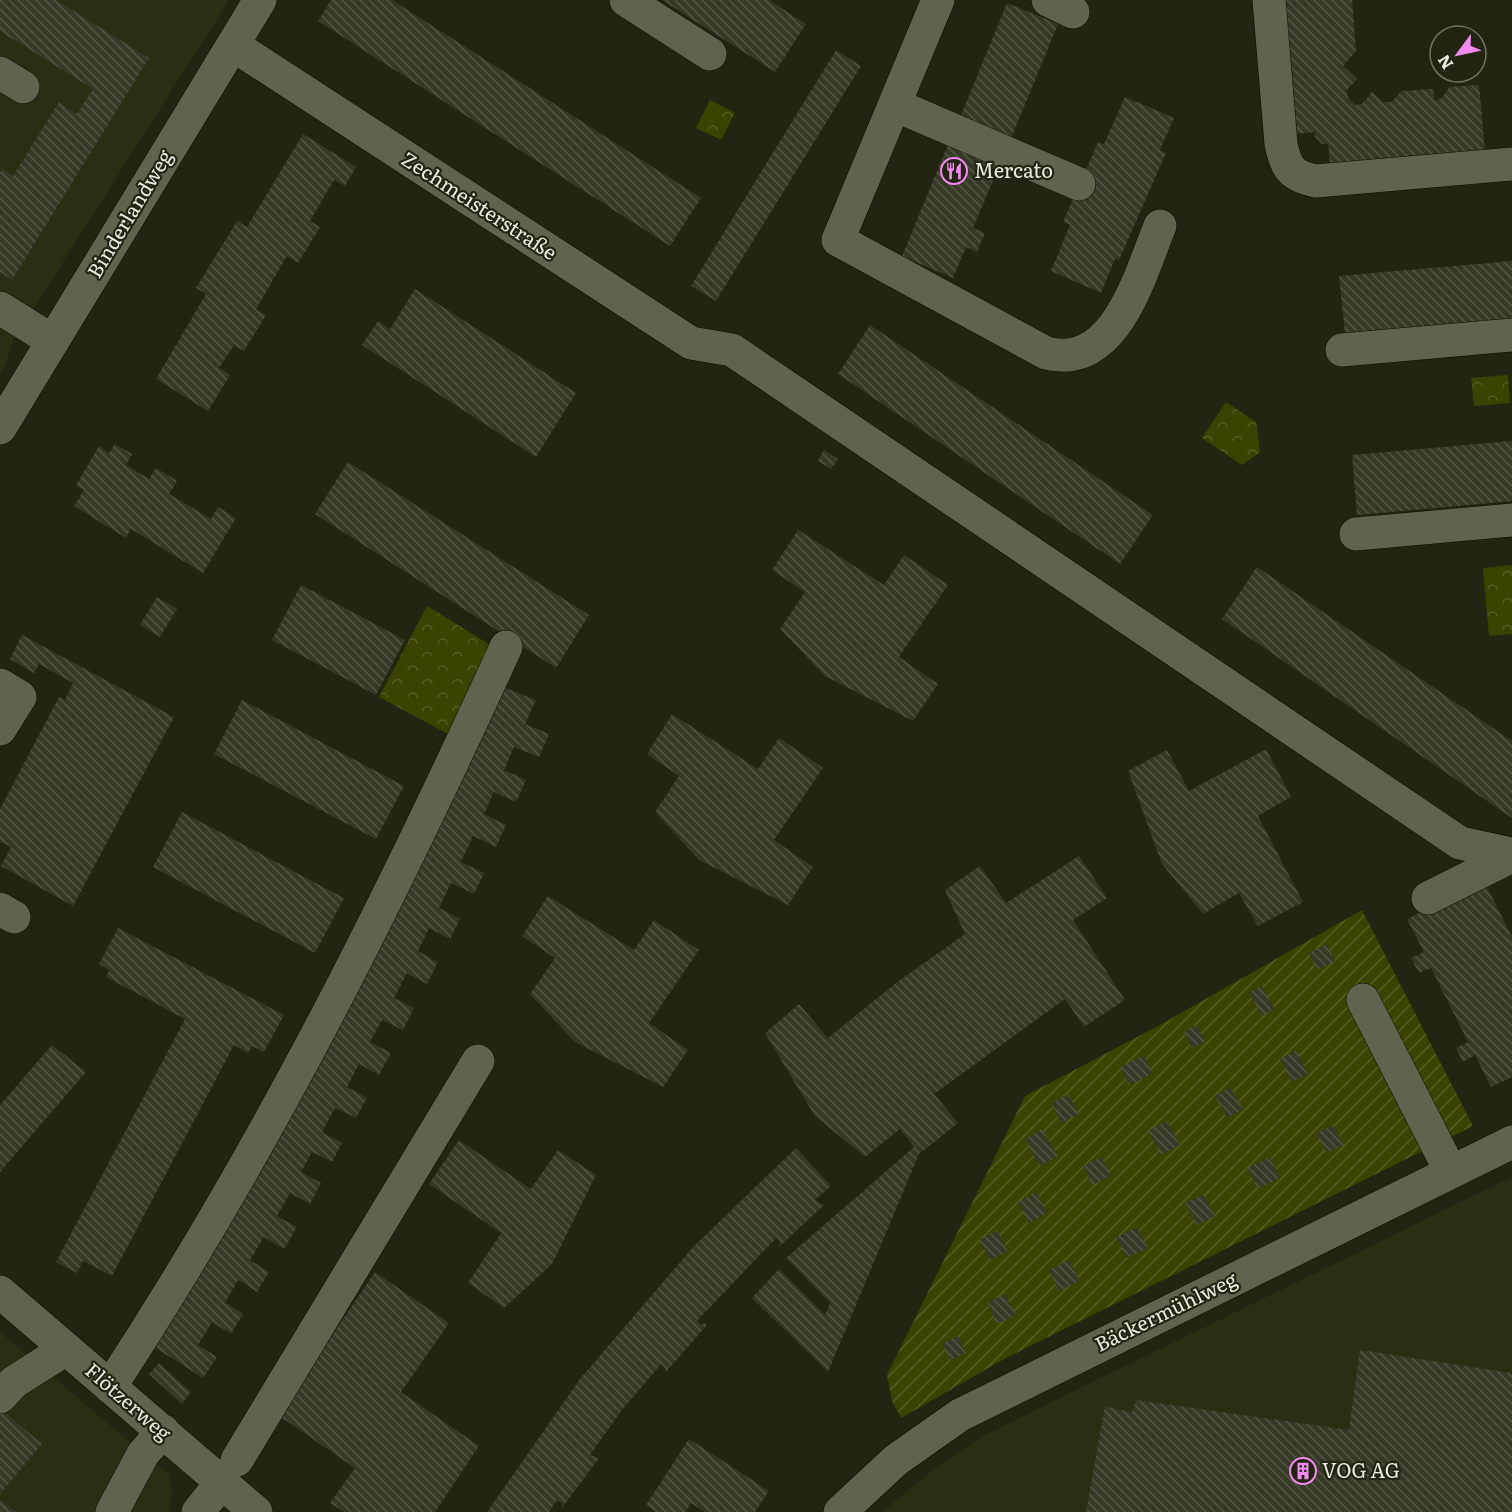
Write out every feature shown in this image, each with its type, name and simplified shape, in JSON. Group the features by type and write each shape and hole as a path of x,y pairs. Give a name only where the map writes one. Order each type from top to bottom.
{"street":[{"name":"Binderlandweg","path":"0,428 260,0"},
{"path":"626,0 710,54"},
{"path":"938,0 838,240 1046,353 1062,357 1080,354 1098,344 1113,330 1161,226"},
{"path":"1269,0 1281,144 1284,160 1290,170 1301,178 1316,181 1512,164"},
{"name":"Zechmeisterstraße","path":"233,45 691,343 732,350 1460,843 1512,855"},
{"path":"895,105 1080,184"},
{"path":"0,308 53,340"},
{"path":"1342,350 1512,335"},
{"path":"1356,534 1512,520"},
{"path":"110,1387 208,1232 302,1066 398,881 506,647"},
{"path":"0,685 20,697 0,729"},
{"path":"1428,898 1512,855"},
{"path":"1363,1000 1451,1172"},
{"path":"198,1512 229,1471 478,1061"},
{"name":"Bäckermühlweg","path":"840,1512 896,1460 960,1415 1512,1142"},
{"name":"Flötzerweg","path":"0,1292 163,1431 229,1471 256,1512"},
{"path":"0,1397 14,1382 66,1349"},
{"path":"112,1512 143,1454 163,1431"}],"shaded area":[{"path":"0,0 229,0 11,344 7,361 0,374"},
{"path":"1512,1177 1512,1512 882,1512 938,1466 982,1436"},
{"path":"0,1332 169,1475 172,1492 169,1512 0,1512"}],"green space":[{"path":"710,100 735,113 721,140 696,128"},
{"path":"1508,375 1510,403 1474,406 1471,378"},
{"path":"1226,402 1256,422 1260,452 1242,465 1202,438"},
{"path":"1512,565 1512,634 1489,636 1483,568"},
{"path":"427,606 492,646 450,735 379,697"},
{"path":"1362,910 1473,1126 1006,1358 901,1418 892,1401 887,1375 1025,1096 1158,1026"}],"building":[{"path":"0,0 56,0 149,58 12,280 0,272 0,173 3,169 13,176 59,102 77,114 93,89 0,31"},
{"path":"331,0 392,0 701,198 670,246 318,21"},
{"path":"662,0 769,0 806,24 775,72"},
{"path":"1284,0 1352,0 1356,51 1343,66 1357,79 1346,91 1349,99 1355,105 1362,104 1372,92 1383,102 1392,102 1401,91 1433,89 1435,101 1442,98 1449,87 1479,85 1485,150 1330,164 1328,144 1322,144 1315,137 1315,132 1296,134"},
{"path":"1007,3 1058,24 1010,141 959,120"},
{"path":"836,50 861,66 716,301 691,286"},
{"path":"1125,97 1174,118 1160,150 1166,153 1119,260 1115,259 1101,293 1051,271 1070,225 1063,222 1098,142 1104,144"},
{"path":"303,134 356,167 345,186 334,180 310,221 320,227 298,263 287,256 256,309 266,315 244,351 234,345 219,368 230,375 208,411 156,379 206,294 196,288 237,221 247,227"},
{"path":"950,140 1001,162 973,228 985,233 977,252 966,247 953,278 902,256"},
{"path":"1512,261 1512,320 1345,334 1339,276"},
{"path":"415,289 576,393 536,457 362,345 378,321 390,329"},
{"path":"870,325 1153,515 1120,564 838,374"},
{"path":"1512,441 1512,501 1357,515 1352,455"},
{"path":"115,444 132,454 126,465 149,479 156,468 177,481 169,494 211,519 218,507 236,518 203,573 131,529 126,538 74,506 84,490 76,485 99,446 109,453"},
{"path":"824,450 838,459 831,469 818,461"},
{"path":"348,462 589,615 556,668 315,514"},
{"path":"798,530 884,585 904,555 948,585 899,657 938,684 913,721 825,676 780,629 805,592 772,570"},
{"path":"1257,567 1512,741 1512,818 1222,619"},
{"path":"301,585 405,640 376,695 272,640"},
{"path":"157,597 177,609 160,637 140,625"},
{"path":"22,635 174,717 73,906 1,866 11,847 0,842 0,809 59,697 65,700 73,683 39,664 34,673 10,659"},
{"path":"500,686 536,700 525,724 549,734 539,757 514,747 504,770 526,780 516,802 494,792 484,814 506,825 496,847 473,836 461,862 484,873 474,894 451,883 439,908 460,919 450,939 429,928 418,951 438,962 427,984 407,973 394,998 414,1008 403,1030 382,1020 370,1042 391,1053 379,1075 359,1064 347,1087 367,1098 356,1118 335,1108 322,1132 342,1143 332,1162 312,1152 301,1172 321,1183 310,1204 290,1193 277,1216 297,1227 284,1249 264,1237 250,1260 269,1272 257,1292 238,1280 225,1302 243,1314 231,1334 212,1322 198,1345 217,1357 203,1378 151,1345"},
{"path":"242,700 404,786 376,839 214,754"},
{"path":"672,714 758,769 779,738 823,768 774,840 813,867 788,905 699,860 655,812 679,776 647,754"},
{"path":"1266,749 1291,797 1258,816 1303,902 1258,926 1239,893 1203,914 1162,864 1128,771 1167,750 1189,791"},
{"path":"182,812 344,898 315,953 153,867"},
{"path":"1079,856 1107,898 1073,920 1125,1000 1084,1027 1065,999 934,1094 958,1123 919,1154 828,1372 752,1298 779,1269 825,1315 830,1303 786,1258 914,1147 900,1129 865,1157 815,1116 765,1033 799,1004 828,1038 896,983 965,934 945,890 980,866 1006,903"},
{"path":"1484,881 1512,937 1512,1077 1491,1087 1475,1055 1463,1062 1456,1048 1468,1042 1431,968 1419,973 1411,958 1424,952 1407,919"},
{"path":"548,896 634,950 654,920 699,950 649,1023 688,1050 663,1087 575,1042 530,994 555,958 522,936"},
{"path":"118,928 284,1015 264,1052 252,1046 248,1053 234,1045 112,1276 83,1261 77,1273 56,1262 185,1019 106,977 109,970 99,964"},
{"path":"1327,944 1335,961 1317,970 1309,953"},
{"path":"1262,986 1274,1009 1262,1016 1249,993"},
{"path":"1196,1025 1205,1042 1192,1048 1184,1032"},
{"path":"52,1045 86,1072 0,1172 0,1105"},
{"path":"1296,1050 1308,1074 1292,1082 1280,1059"},
{"path":"1144,1055 1153,1074 1129,1085 1120,1067"},
{"path":"1230,1087 1243,1109 1227,1118 1215,1096"},
{"path":"1068,1094 1079,1114 1062,1123 1051,1103"},
{"path":"1167,1121 1180,1145 1161,1155 1148,1131"},
{"path":"1333,1125 1344,1145 1327,1153 1316,1133"},
{"path":"1042,1129 1058,1156 1040,1166 1025,1139"},
{"path":"459,1140 531,1189 558,1150 596,1175 552,1264 504,1308 468,1283 501,1233 429,1184"},
{"path":"796,1148 831,1186 815,1200 824,1205 779,1247 780,1242 776,1238 697,1321 701,1325 705,1323 707,1325 665,1373 665,1368 661,1364 621,1411 590,1455 599,1458 562,1508 562,1503 557,1500 549,1512 487,1512 580,1379 694,1246"},
{"path":"1102,1157 1111,1176 1092,1185 1083,1166"},
{"path":"1270,1157 1280,1178 1258,1189 1247,1168"},
{"path":"1036,1192 1047,1213 1029,1223 1018,1202"},
{"path":"1204,1194 1215,1216 1196,1225 1185,1203"},
{"path":"1137,1227 1148,1248 1127,1258 1116,1237"},
{"path":"997,1230 1008,1251 990,1260 979,1240"},
{"path":"1069,1260 1080,1281 1059,1291 1049,1270"},
{"path":"375,1272 449,1323 401,1392 479,1446 435,1512 344,1512 330,1503 355,1468 278,1415"},
{"path":"1005,1294 1016,1315 997,1324 987,1303"},
{"path":"958,1336 966,1353 951,1360 942,1344"},
{"name":"VOG AG","path":"1360,1350 1512,1373 1512,1512 1086,1512 1105,1406 1132,1413 1136,1400 1349,1430"},
{"path":"159,1363 191,1392 182,1404 149,1374"},
{"path":"3,1411 42,1444 0,1494 0,1415"},
{"path":"689,1439 769,1491 755,1512 705,1512 691,1503 686,1512 656,1512 646,1505"},
{"path":"0,1499 16,1512 0,1512"}],"place":[{"name":"Mercato","path":"954,171"},
{"name":"VOG AG","path":"1303,1471"}]}
